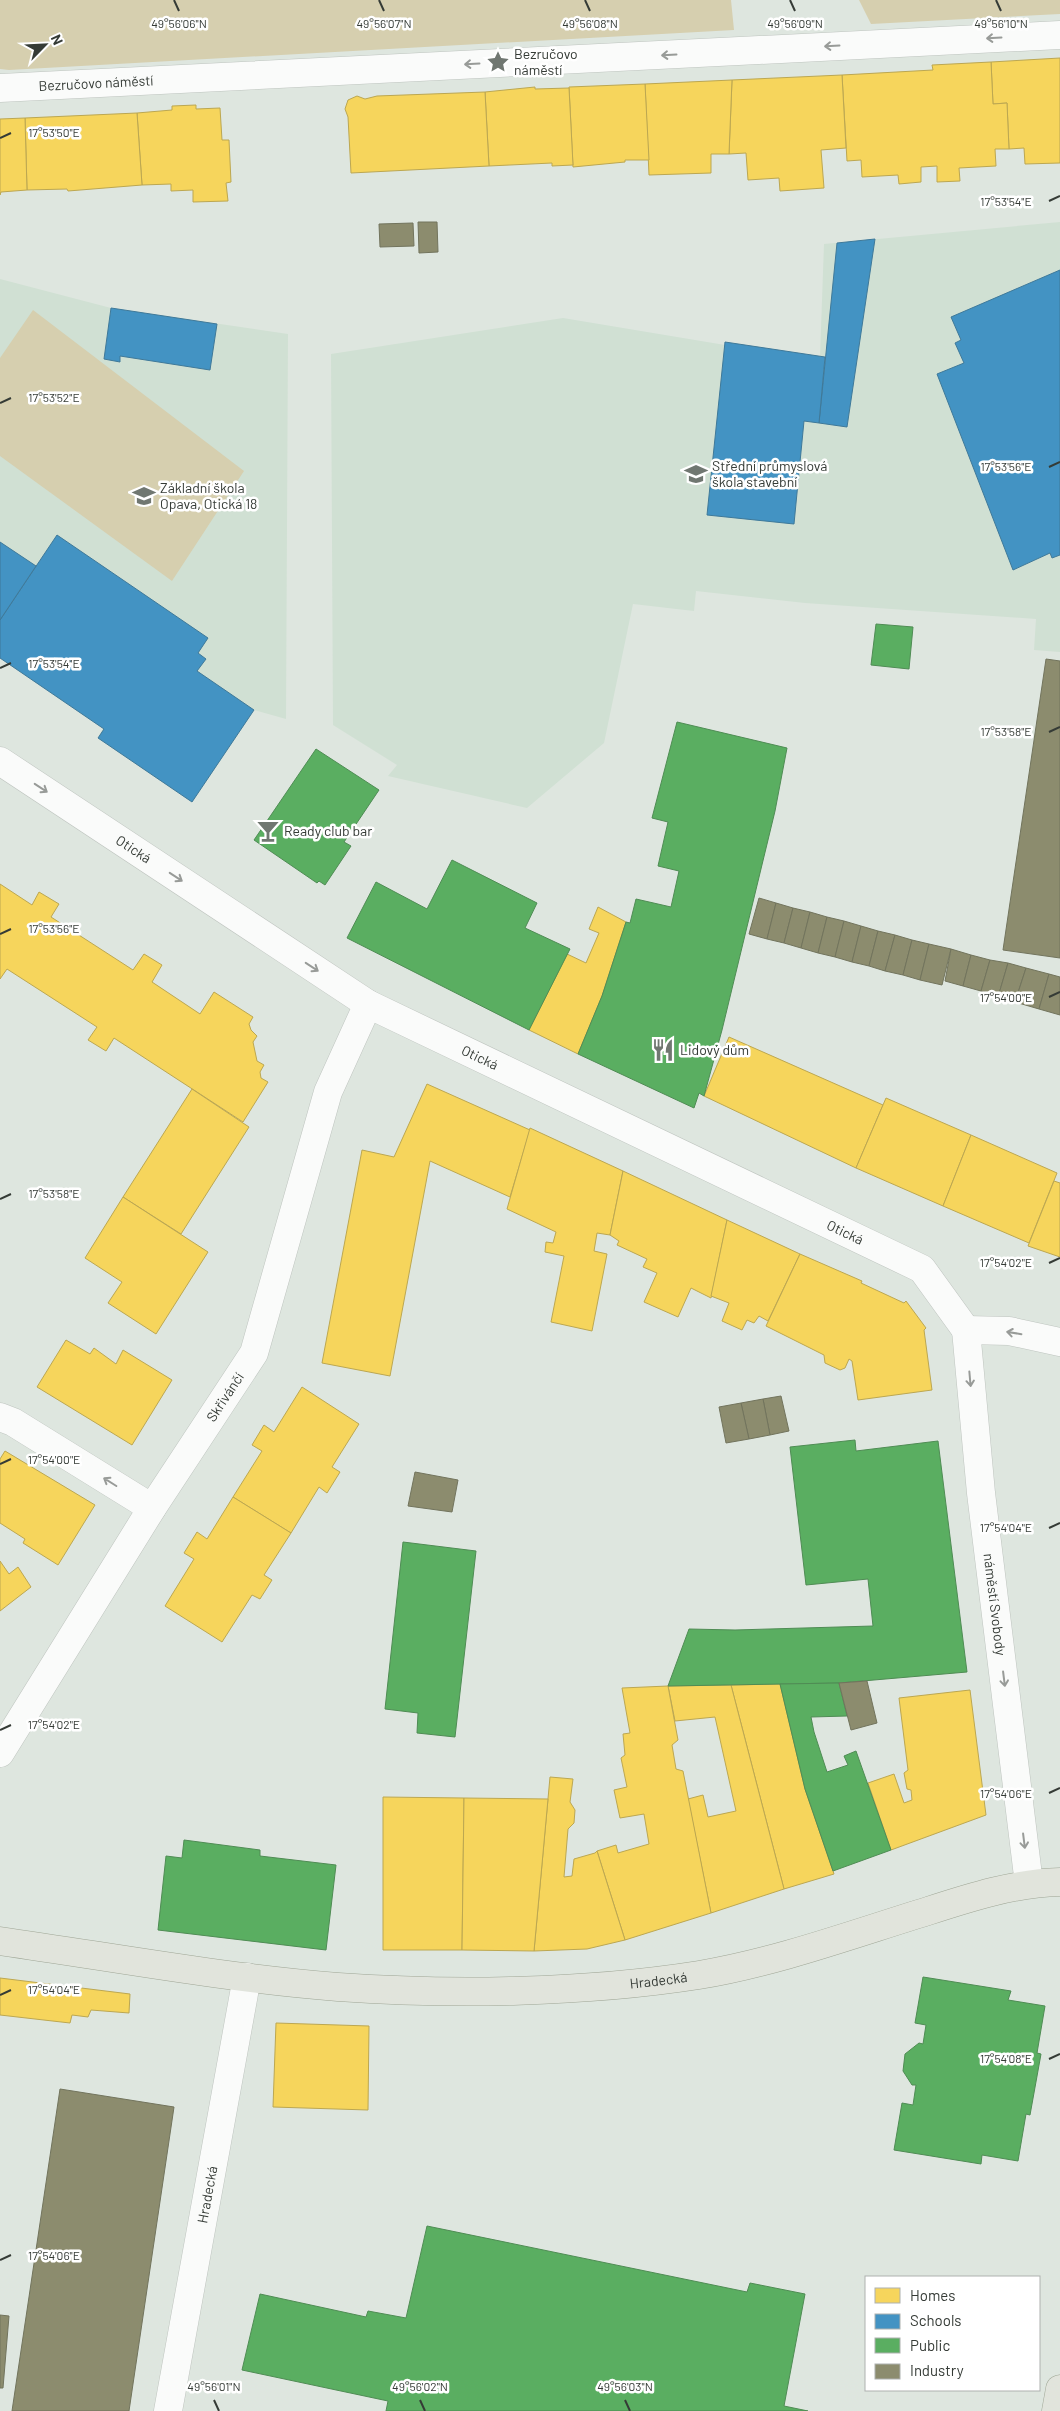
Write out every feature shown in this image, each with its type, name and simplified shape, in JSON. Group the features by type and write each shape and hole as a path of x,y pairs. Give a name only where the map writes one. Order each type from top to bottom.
{"main road":[{"name":"Hradecká","path":"0,1941 247,1977 336,1987 401,1990 566,1989 659,1981 703,1974 778,1956 970,1898 1029,1884 1060,1882"},
{"path":"1056,2411 1060,2389"}],"street":[{"name":"Bezručovo náměstí","path":"0,88 1060,35"},
{"name":"Otická","path":"0,761 368,1004 922,1270 966,1330"},
{"name":"Skřivánčí","path":"0,1752 152,1508 254,1353 328,1092 368,1004"},
{"path":"966,1330 1009,1331 1060,1342"},
{"name":"náměstí Svobody","path":"966,1330 980,1493 1029,1884"},
{"path":"0,1418 13,1422 152,1508"},
{"name":"Hradecká","path":"168,2411 247,1977"}],"shaded area":[{"path":"0,0 731,0 734,30 9,70 0,69"},
{"path":"859,0 1060,0 1060,14 871,24"},
{"name":"Střední průmyslová škola stavební","path":"1060,222 1060,652 1034,650 1036,619 805,603 696,591 694,611 633,604 604,743 527,808 388,776 397,765 333,725 331,354 563,318 725,345 820,357 824,244"},
{"name":"Základní škola Opava, Otická 18","path":"0,279 111,308 288,334 286,719 254,710 192,802 98,738 103,728 0,658"},
{"path":"33,310 244,471 172,581 0,456 0,358"}],"building: Homes":[{"path":"1060,58 1060,163 1025,164 1024,148 1009,149 1007,103 993,104 991,62"},
{"path":"991,62 993,104 1007,103 1009,149 995,149 996,166 959,168 960,181 937,182 937,166 921,167 921,182 899,184 898,175 862,177 861,160 847,161 842,75 933,70 932,65"},
{"path":"842,75 846,148 821,150 824,188 780,191 779,178 748,180 746,153 729,154 732,80"},
{"path":"732,80 729,154 711,154 711,173 649,175 645,84"},
{"path":"645,84 649,160 625,160 625,162 573,167 569,87"},
{"path":"535,87 535,89 569,88 573,165 552,166 552,163 489,166 485,92"},
{"path":"485,92 489,166 351,173 348,117 345,109 348,100 357,96 365,99 377,96"},
{"path":"196,105 196,109 220,108 222,140 229,140 231,182 226,183 228,201 193,202 193,190 171,191 171,184 142,185 137,113 172,110 172,106"},
{"path":"137,113 142,185 68,191 67,189 27,190 25,118"},
{"path":"25,118 27,190 1,192 0,195 0,119"},
{"path":"0,884 32,905 39,892 59,904 51,917 133,970 144,954 162,965 152,982 200,1014 214,992 253,1017 249,1024 251,1030 257,1036 253,1042 257,1061 264,1065 260,1072 261,1078 268,1082 243,1122 114,1038 106,1051 88,1040 97,1027 7,969 0,979"},
{"path":"598,907 626,922 602,996 578,1054 529,1030 567,954 586,963 599,933 589,929"},
{"path":"729,1037 883,1105 856,1168 704,1096"},
{"path":"427,1084 530,1130 510,1197 430,1161 390,1376 322,1363 362,1150 394,1157"},
{"path":"192,1089 249,1127 181,1234 123,1197"},
{"path":"886,1098 971,1135 943,1206 856,1168"},
{"path":"530,1128 623,1171 610,1235 597,1233 594,1251 607,1254 592,1331 551,1322 564,1256 545,1252 546,1242 553,1243 556,1232 507,1209"},
{"path":"971,1135 1057,1173 1029,1243 943,1206"},
{"path":"623,1171 727,1220 711,1298 691,1288 678,1317 644,1302 657,1273 643,1267 647,1259 617,1245 619,1241 610,1235"},
{"path":"1054,1181 1060,1183 1060,1257 1028,1246"},
{"path":"123,1197 208,1252 156,1334 108,1303 122,1282 85,1258"},
{"path":"727,1220 800,1254 768,1321 759,1316 754,1323 747,1320 742,1330 722,1321 729,1303 711,1296"},
{"path":"800,1254 862,1281 861,1283 904,1303 906,1301 926,1328 924,1330 932,1390 858,1400 852,1361 849,1359 845,1368 840,1370 825,1363 824,1355 766,1326"},
{"path":"66,1340 90,1354 94,1348 116,1364 123,1350 172,1380 132,1445 37,1387"},
{"path":"302,1387 359,1424 332,1467 340,1472 327,1493 319,1487 291,1533 233,1497 262,1451 252,1445 264,1425 274,1432"},
{"path":"5,1451 95,1505 58,1565 23,1543 25,1539 0,1523 0,1459"},
{"path":"233,1497 291,1533 264,1575 272,1580 260,1599 252,1595 222,1642 165,1606 194,1559 184,1553 197,1532 207,1539"},
{"path":"0,1561 9,1574 18,1567 31,1587 0,1611"},
{"path":"780,1684 805,1789 834,1874 784,1889 731,1685"},
{"path":"731,1685 784,1889 711,1913 688,1799 703,1795 708,1817 736,1811 715,1717 675,1721 668,1686"},
{"path":"668,1686 678,1740 672,1745 676,1769 683,1771 711,1913 625,1940 597,1851 616,1845 618,1853 649,1844 644,1814 620,1818 614,1790 627,1787 621,1758 625,1755 623,1734 630,1733 622,1688"},
{"path":"970,1690 986,1815 891,1850 868,1783 894,1774 904,1803 912,1800 911,1790 907,1789 904,1773 908,1770 899,1698"},
{"path":"550,1777 573,1779 570,1802 575,1810 574,1823 568,1829 564,1877 572,1876 574,1859 597,1851 625,1940 587,1949 534,1951"},
{"path":"383,1797 464,1798 462,1950 383,1950"},
{"path":"464,1798 548,1799 534,1951 462,1950"},
{"path":"0,1978 130,1994 129,2013 91,2010 88,2017 72,2015 70,2023 0,2015"},
{"path":"276,2023 369,2026 368,2110 273,2107"}],"building: Schools":[{"path":"875,239 847,427 819,423 837,243"},
{"path":"1060,270 1060,555 1052,558 1050,553 1013,570 937,374 964,363 955,343 961,340 951,317"},
{"path":"111,308 217,324 210,370 120,356 120,362 104,359"},
{"path":"725,342 825,357 819,423 804,421 794,524 707,515"},
{"path":"57,535 208,638 198,653 206,659 197,671 254,710 192,802 98,738 104,729 0,658 0,620"},
{"path":"0,542 36,566 0,620"}],"building: Public":[{"path":"876,624 913,627 909,669 871,665"},
{"path":"677,722 787,748 775,811 722,1030 704,1096 699,1093 694,1108 578,1054 602,996 626,922 630,923 636,899 671,907 679,871 658,866 668,822 652,818"},
{"path":"316,749 379,790 344,842 351,846 325,885 319,881 317,883 254,840"},
{"path":"452,860 537,903 525,928 570,949 529,1030 347,938 376,882 427,909"},
{"path":"855,1440 856,1451 938,1441 967,1672 839,1683 668,1686 689,1629 735,1630 873,1626 868,1579 806,1585 790,1447"},
{"path":"403,1542 476,1551 455,1737 417,1733 418,1713 385,1709"},
{"path":"839,1683 847,1716 811,1717 814,1732 827,1772 848,1765 844,1756 856,1751 891,1850 833,1871 805,1789 780,1684"},
{"path":"184,1840 260,1850 260,1856 336,1865 326,1950 158,1930 166,1856 182,1858"},
{"path":"923,1977 1011,1991 1008,2000 1045,2006 1037,2053 1041,2054 1030,2115 1026,2114 1018,2161 982,2155 981,2164 894,2150 902,2103 913,2105 916,2085 912,2085 903,2071 905,2054 919,2043 923,2044 926,2025 915,2023"},
{"path":"427,2226 747,2292 750,2283 805,2294 784,2406 808,2411 386,2411 388,2401 242,2370 260,2294 366,2317 368,2311 406,2318"}],"building: Industry":[{"path":"418,222 437,222 438,252 419,253"},
{"path":"413,223 414,246 380,247 379,224"},
{"path":"1046,659 1060,661 1060,958 1003,950"},
{"path":"759,898 776,903 767,939 749,934"},
{"path":"776,903 793,908 784,943 767,939"},
{"path":"793,908 810,912 801,948 784,943"},
{"path":"810,912 827,917 818,953 801,948"},
{"path":"827,917 844,921 835,957 818,953"},
{"path":"844,921 861,926 852,962 835,957"},
{"path":"861,926 878,931 869,966 852,962"},
{"path":"878,931 895,935 885,971 869,966"},
{"path":"895,935 912,940 903,975 885,971"},
{"path":"912,940 929,944 920,980 903,975"},
{"path":"929,944 951,949 942,985 920,980"},
{"path":"951,949 971,955 963,986 945,981"},
{"path":"971,955 990,960 981,991 963,986"},
{"path":"990,960 1008,963 998,997 981,991"},
{"path":"1008,963 1026,968 1015,1002 998,997"},
{"path":"1026,968 1049,974 1039,1009 1015,1002"},
{"path":"1049,974 1060,977 1060,1015 1039,1009"},
{"path":"781,1396 789,1431 770,1435 763,1399"},
{"path":"763,1399 770,1435 749,1439 741,1403"},
{"path":"741,1403 749,1439 726,1443 719,1407"},
{"path":"415,1472 458,1480 452,1512 408,1506"},
{"path":"867,1681 877,1723 851,1730 839,1683"},
{"path":"60,2089 174,2107 129,2411 12,2411"},
{"path":"0,2315 9,2316 3,2388 0,2388"}],"place":[{"name":"Bezručovo náměstí","path":"498,62"},
{"name":"Střední průmyslová škola stavební","path":"696,474"},
{"name":"Základní škola Opava, Otická 18","path":"144,496"},
{"name":"Ready club bar","path":"268,831"},
{"name":"Lidový dům","path":"663,1050"}]}
